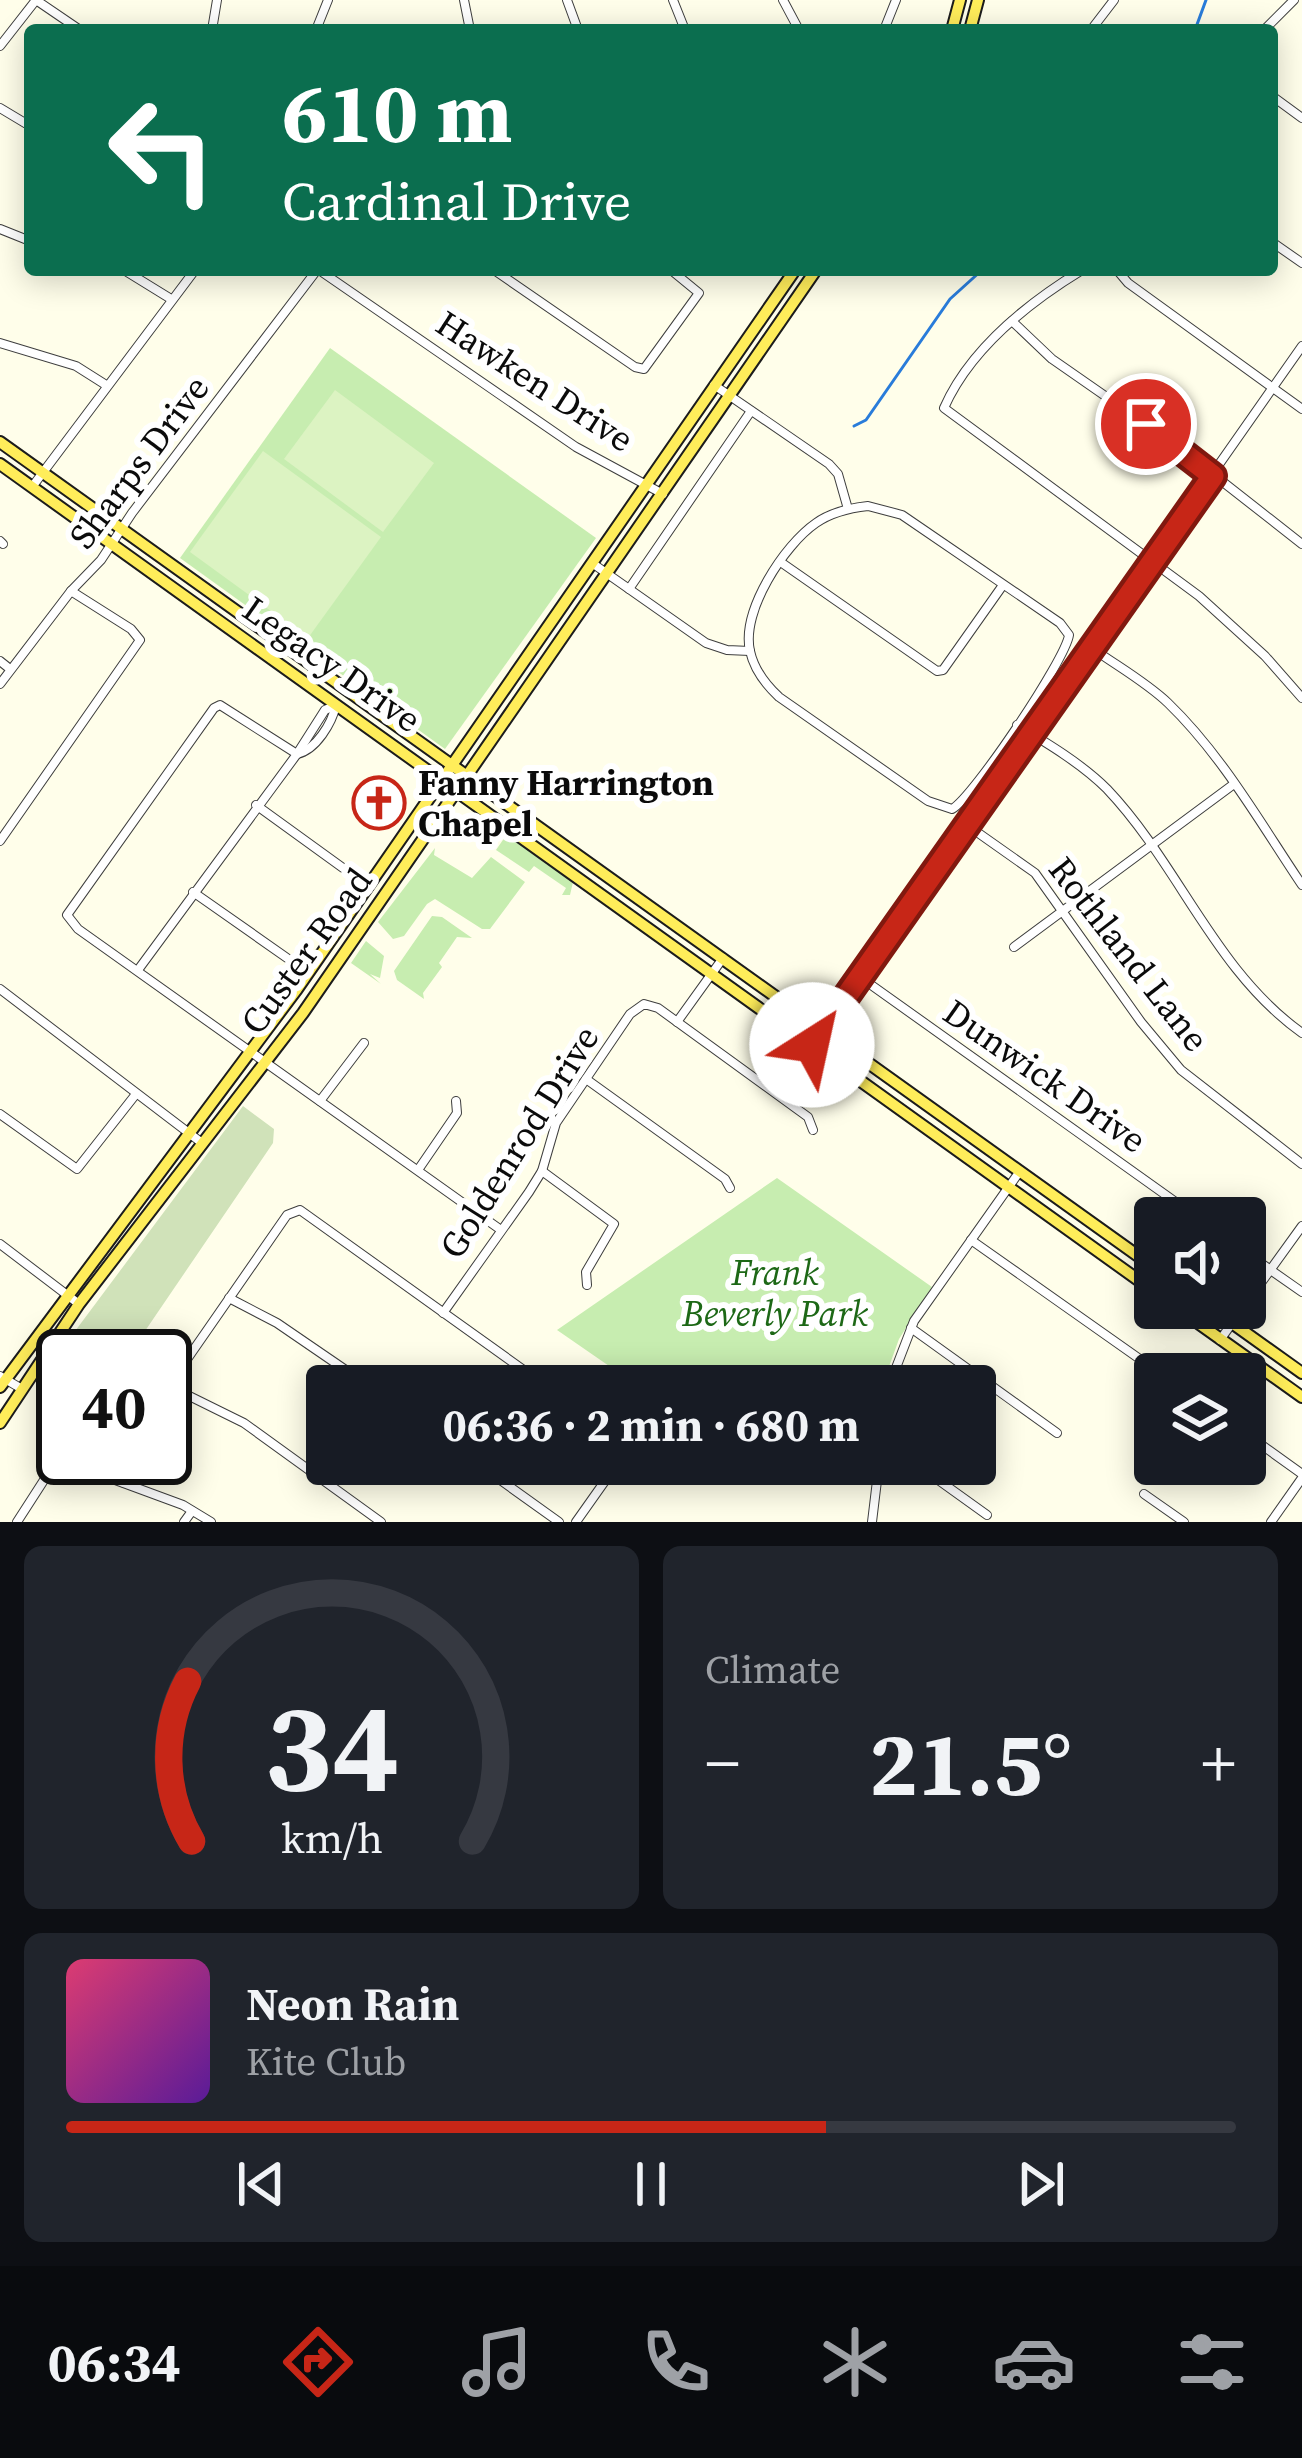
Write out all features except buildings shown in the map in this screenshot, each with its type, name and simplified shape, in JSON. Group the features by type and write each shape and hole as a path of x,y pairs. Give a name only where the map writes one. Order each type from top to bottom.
{"main road":[{"name":"Custer Road","path":"2,1381 251,1052 791,276"},
{"name":"Custer Road","path":"0,1423 79,1304 303,1013 812,276"},
{"path":"765,314 780,323"},
{"name":"Legacy Drive","path":"0,442 1134,1253"},
{"name":"Legacy Drive","path":"0,464 1134,1277"},
{"path":"526,658 541,668"},
{"path":"336,705 348,690"},
{"path":"587,884 599,867"},
{"path":"346,916 362,927"},
{"path":"1205,1329 1302,1397"},
{"path":"1241,1329 1302,1372"}],"street":[{"path":"0,46 36,0 71,24"},
{"path":"1096,24 1114,0"},
{"path":"1270,24 1294,0"},
{"path":"134,276 171,299"},
{"path":"32,488 190,276"},
{"name":"Sharps Drive","path":"0,684 313,276"},
{"name":"Hawken Drive","path":"327,276 576,447 663,494"},
{"path":"503,276 644,369 699,293 678,276"},
{"path":"1072,276 1042,294 971,365 944,408 947,414 1119,534 1236,627 1302,698"},
{"path":"1122,276 1302,409"},
{"path":"1012,321 1052,359 1178,446 1302,544"},
{"path":"0,343 76,366 106,385"},
{"path":"812,1045 1302,346"},
{"path":"714,385 838,474 848,509"},
{"path":"628,589 751,411"},
{"path":"868,506 902,515 1060,623 1069,635 1067,648 1017,725 969,794 952,808 928,802 779,698 761,676 750,651 757,599 782,562 813,525 848,509 868,506"},
{"path":"590,562 706,643 750,651"},
{"path":"782,562 937,671 943,670 1003,585"},
{"path":"0,841 140,640 131,629 71,591"},
{"path":"1092,649 1164,699 1234,784 1302,885"},
{"path":"0,661 10,669"},
{"path":"297,754 220,705 184,747 68,915 79,928 501,1230"},
{"path":"138,970 325,710 336,705"},
{"path":"1017,725 1106,789 1237,974 1264,1004 1302,1033"},
{"path":"1014,946 1234,784"},
{"path":"256,805 344,868"},
{"name":"Rothland Lane","path":"967,825 1023,862 1166,1054 1234,1115 1302,1164"},
{"path":"194,892 287,958"},
{"path":"723,958 677,1022 808,1117 813,1130"},
{"name":"Dunwick Drive","path":"860,977 1169,1197"},
{"path":"0,989 202,1143"},
{"name":"Goldenrod Drive","path":"443,1313 542,1171 556,1124 630,1014 644,1004 677,1022"},
{"path":"320,1101 364,1043"},
{"path":"586,1078 725,1179 730,1188"},
{"path":"0,1114 77,1169 136,1094"},
{"path":"418,1170 457,1113 456,1101"},
{"path":"542,1171 614,1224 586,1272 587,1285"},
{"path":"897,1365 911,1328 1020,1171"},
{"path":"192,1353 287,1215 296,1211 516,1365"},
{"path":"1266,1276 1302,1226"},
{"path":"971,1240 1134,1355"},
{"path":"0,1244 79,1304"},
{"path":"1266,1267 1302,1292"},
{"path":"230,1298 290,1330 339,1365"},
{"path":"911,1328 1057,1433"},
{"path":"1220,1340 1228,1329"},
{"path":"2,1381 22,1389"},
{"path":"192,1400 244,1424 381,1522"},
{"path":"1266,1449 1302,1476 1271,1522"},
{"path":"17,1522 40,1485"},
{"path":"127,1485 211,1522"},
{"path":"508,1485 560,1522"},
{"path":"576,1522 602,1485"},
{"path":"872,1522 876,1485"},
{"path":"945,1485 987,1515"},
{"path":"1144,1494 1184,1522"},
{"path":"184,1522 192,1511"}],"green space":[{"path":"330,348 596,538 445,749 180,558"},
{"path":"335,390 434,463 383,532 284,459"},
{"path":"263,451 381,537 308,638 190,552"},
{"path":"507,834 573,882 570,895 562,895 566,888 534,866 529,872 496,850"},
{"path":"435,848 434,855 472,878 491,857 525,882 490,929 482,929 435,899 404,936 393,939 378,922"},
{"path":"432,916 442,917 472,938 457,937 423,993 424,999 397,980 394,971"},
{"path":"366,941 384,956 380,978 370,974 381,984 351,963"},
{"path":"243,1106 274,1129 273,1143 146,1329 77,1329"},
{"name":"Frank Beverly Park","path":"777,1178 932,1287 899,1339 890,1365 608,1365 557,1330"}],"waterway":[{"path":"1197,24 1206,0"},
{"path":"854,426 866,420 950,299 975,276"}],"place":[{"name":"Fanny Harrington Chapel","path":"379,803"}],"route":[{"path":"812,1045 1213,476 1146,424"}]}
